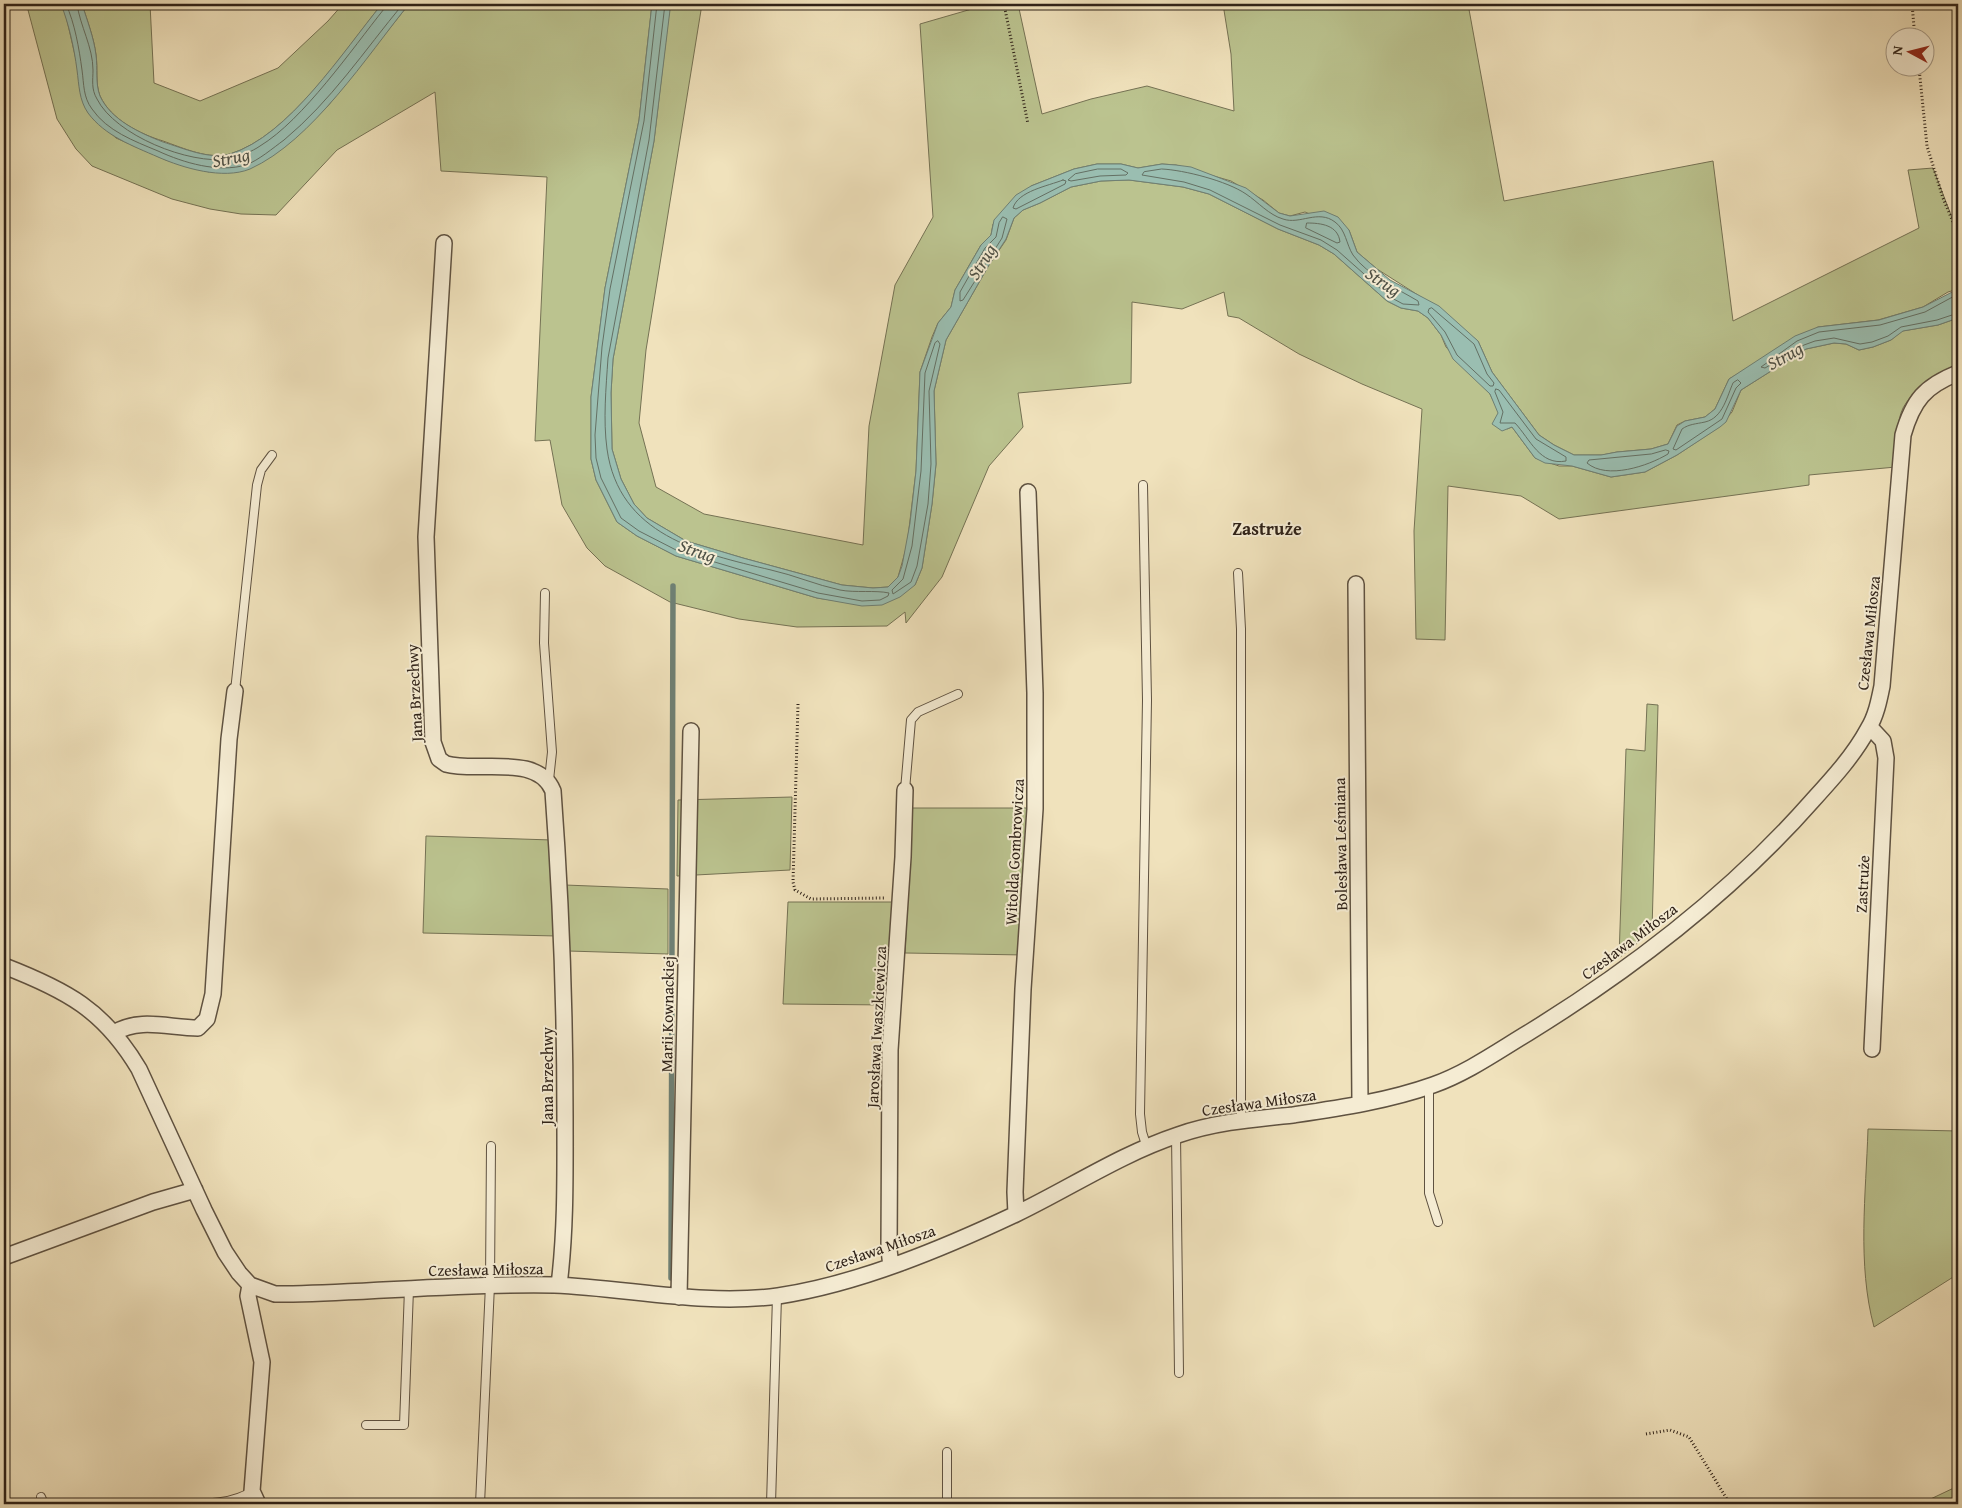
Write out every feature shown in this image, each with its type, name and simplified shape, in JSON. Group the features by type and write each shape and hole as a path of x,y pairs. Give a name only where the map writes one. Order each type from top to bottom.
{"street":[{"name":"Jana Brzechwy","path":"444,243 426,537 433,742 439,759 446,764 521,768 542,774 549,780 554,791 563,957 565,1189 563,1255 559,1286"},
{"name":"Czesława Miłosza","path":"250,1285 275,1294 490,1285 559,1286 679,1297 744,1299 814,1290 891,1266 1016,1214 1176,1135 1241,1120 1360,1104 1403,1095 1429,1086 1469,1068 1564,1011 1636,960 1720,892 1797,818 1830,781 1870,727 1882,686 1903,435 1916,400 1942,379 1958,373"},
{"name":"Witolda Gombrowicza","path":"1016,1214 1015,1192 1023,989 1035,809 1035,693 1028,492"},
{"name":"Bolesława Leśmiana","path":"1356,584 1360,1104"},
{"path":"114,1032 125,1026 141,1023 179,1028 198,1028 207,1019 213,994 229,739 235,691"},
{"name":"Zastruże","path":"1870,727 1883,740 1886,758 1872,1049"},
{"name":"Marii Kownackiej","path":"679,1297 691,732"},
{"name":"Jarosława Iwaszkiewicza","path":"891,1266 889,1250 890,1050 905,790"},
{"path":"4,966 56,988 88,1007 123,1042 139,1069 194,1190 225,1252 250,1285 248,1296 262,1362 255,1498"},
{"path":"4,1257 153,1202 194,1190"}],"lane":[{"path":"235,691 257,485 261,470 272,455"},
{"path":"1143,485 1147,700 1140,1114 1142,1132 1147,1148"},
{"path":"1238,573 1241,638 1241,1120"},
{"path":"545,593 544,643 552,752 549,780"},
{"path":"905,790 911,720 918,712 958,694"},
{"path":"1429,1086 1429,1193 1438,1222"},
{"path":"1176,1135 1179,1374"},
{"path":"480,1504 490,1285 491,1146"},
{"path":"366,1424 404,1425 409,1289"},
{"path":"771,1504 778,1296"},
{"path":"947,1452 947,1504"},
{"path":"166,1504 255,1498"}],"path":[{"path":"1004,4 1028,124"},
{"path":"1912,4 1914,28"},
{"path":"1920,78 1927,146 1943,198 1958,234"},
{"path":"798,704 792,882 795,890 811,898 900,898"},
{"path":"1646,1434 1670,1430 1689,1437 1730,1504"}],"green space":[{"path":"22,4 61,4 66,16 88,112 116,138 166,160 209,172 274,154 297,135 327,107 409,4 652,4 639,120 605,288 591,397 591,459 596,480 617,522 637,536 676,556 817,598 838,601 915,585 922,568 932,504 936,464 934,391 946,340 989,265 1006,240 1014,218 1023,210 1071,187 1101,181 1129,180 1183,187 1209,194 1278,229 1319,245 1334,254 1387,301 1401,308 1418,311 1428,318 1441,335 1446,347 1490,394 1507,429 1512,427 1535,458 1559,466 1572,466 1611,477 1645,472 1677,455 1719,427 1732,412 1741,390 1806,349 1834,343 1846,344 1859,350 1891,340 1902,331 1938,325 1958,318 1958,365 1943,371 1927,381 1913,394 1903,408 1898,428 1896,467 1809,475 1809,485 1559,519 1521,496 1448,486 1445,640 1416,639 1414,531 1422,409 1362,384 1299,354 1239,318 1228,316 1224,292 1182,309 1132,302 1131,383 1018,393 1023,427 989,466 942,577 906,623 905,612 887,626 797,627 739,619 670,602 605,566 587,548 562,505 550,440 535,441 547,177 441,171 435,92 337,150 276,215 241,214 210,209 172,199 92,166 76,149 57,119 28,10"},
{"path":"82,4 150,4 154,83 200,101 278,68 328,21 343,4 382,4 314,90 273,130 252,144 230,154 213,155 187,150 145,134 127,125 111,112 98,91 95,49"},
{"path":"670,4 702,4 646,350 639,423 656,487 704,514 863,545 869,426 895,285 933,217 920,24 989,4 1018,4 1042,114 1091,99 1147,86 1234,111 1231,54 1223,4 1468,4 1504,201 1713,161 1733,321 1919,228 1908,170 1933,168 1956,228 1958,227 1958,289 1948,292 1923,307 1878,320 1818,327 1729,379 1715,409 1705,417 1685,421 1677,425 1668,444 1651,449 1602,455 1574,455 1539,435 1492,372 1478,341 1421,297 1377,269 1357,252 1349,230 1305,212 1290,216 1279,213 1263,200 1231,181 1176,165 1162,164 1138,168 1121,164 1097,164 1074,169 1031,186 993,224 991,235 981,245 955,290 951,307 938,323 920,372 916,471 907,545 898,577 888,587 873,588 842,585 686,541 647,518 634,504 621,479 612,449 611,393 613,359 654,141"},
{"path":"1647,704 1658,705 1652,931 1619,958 1626,749 1645,751"},
{"path":"792,797 790,870 677,876 678,800"},
{"path":"912,808 1033,808 1024,955 905,953"},
{"path":"426,836 552,840 557,936 423,933"},
{"path":"565,885 668,889 668,954 568,951"},
{"path":"788,902 895,902 888,1005 783,1004"},
{"path":"1868,1129 1958,1131 1958,1274 1874,1327 1869,1303 1864,1254"},
{"path":"1958,1486 1958,1504 1920,1504"}],"water":[{"name":"Strug","path":"61,4 82,4 95,49 98,91 111,112 127,125 163,142 213,156 230,154 252,144 273,130 313,90 382,4 409,4 357,72 295,139 273,156 250,169 239,172 216,173 191,169 139,149 120,140 95,121 88,113 81,98 73,45"},
{"name":"Strug","path":"652,4 670,4 670,10 654,141 613,359 611,393 612,449 621,479 634,504 647,518 686,541 842,585 873,588 888,587 898,577 902,566 910,523 916,471 920,372 938,323 951,307 955,290 981,245 991,235 994,220 1016,195 1031,186 1074,169 1097,164 1121,164 1138,168 1162,164 1191,167 1246,188 1279,213 1290,216 1324,211 1338,217 1349,230 1357,252 1390,280 1439,306 1478,341 1492,372 1539,435 1574,455 1601,455 1651,449 1668,444 1677,426 1685,421 1705,417 1715,409 1729,379 1795,336 1818,327 1879,320 1923,307 1958,289 1958,318 1938,325 1903,331 1891,340 1859,350 1846,344 1834,343 1806,349 1741,390 1726,422 1720,427 1677,455 1645,472 1611,477 1572,466 1545,463 1535,458 1512,427 1502,431 1492,424 1498,413 1490,394 1453,359 1441,335 1428,318 1418,311 1401,308 1387,301 1334,254 1319,245 1278,229 1209,194 1183,187 1129,180 1101,181 1071,187 1023,210 1014,218 1006,239 946,340 934,391 936,464 932,504 922,568 915,585 900,597 882,605 862,606 817,598 676,556 637,536 617,522 596,480 591,459 591,397 605,288 639,120"}],"waterway":[{"path":"671,1278 673,586"}],"district":[{"name":"Zastruże","path":"1267,529"}]}
